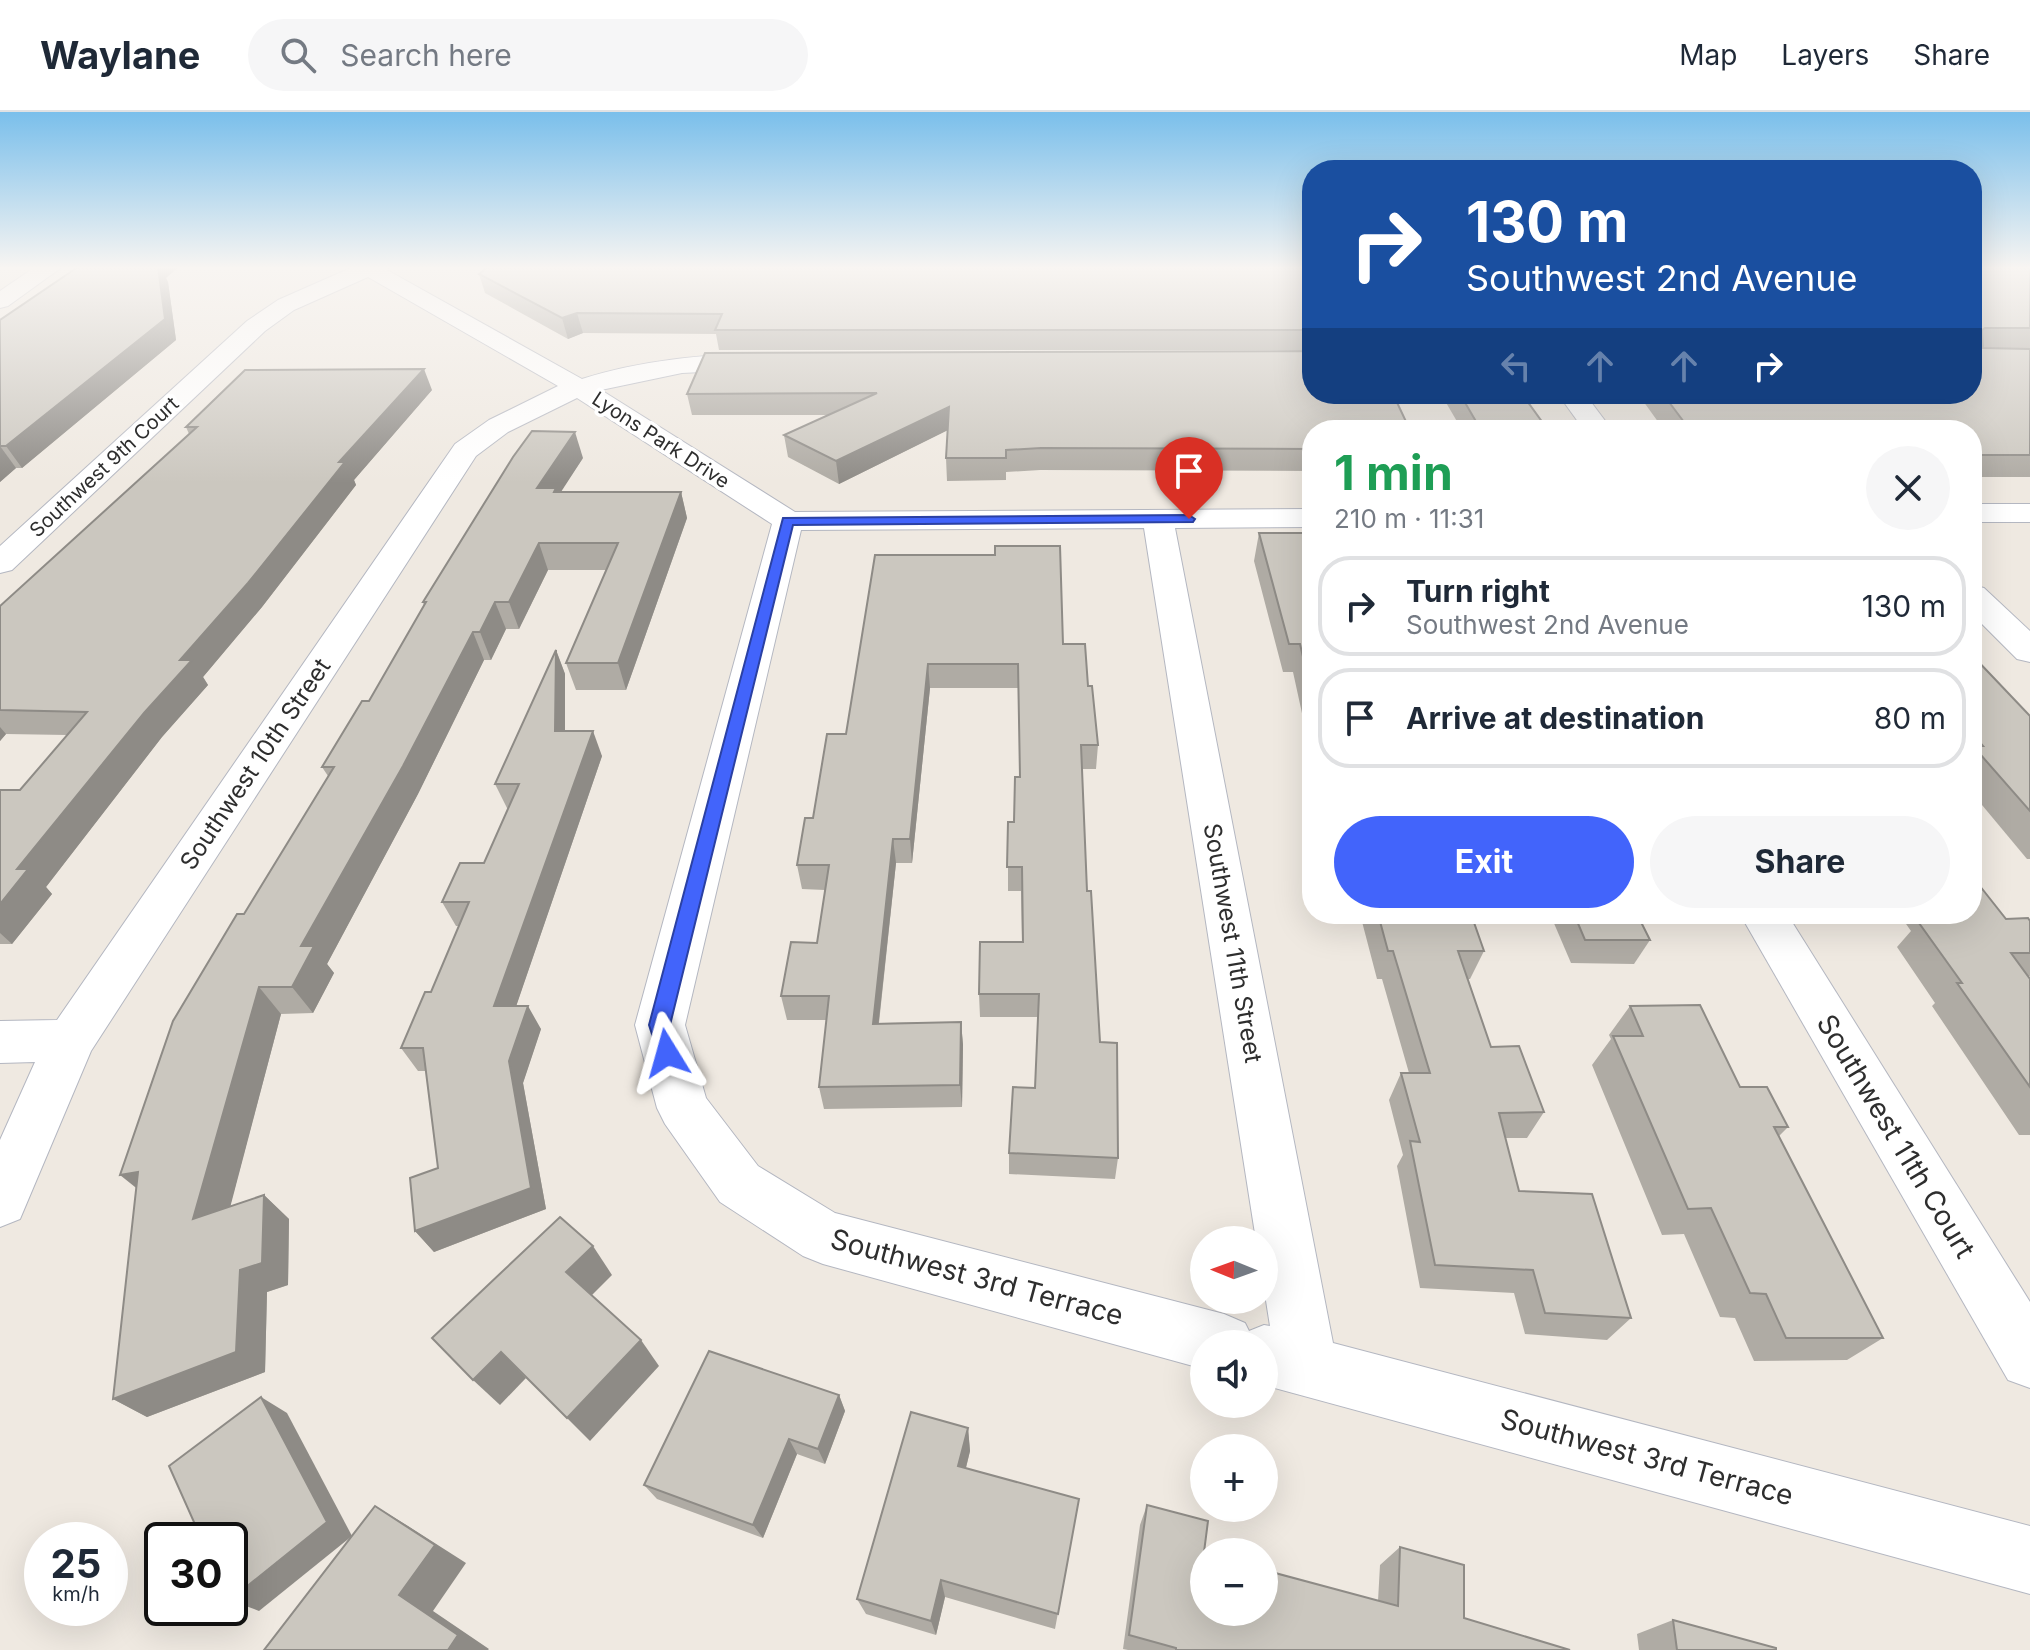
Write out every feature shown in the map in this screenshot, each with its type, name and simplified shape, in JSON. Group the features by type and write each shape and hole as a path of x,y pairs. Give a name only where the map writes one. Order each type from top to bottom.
{"street":[{"name":"Southwest 9th Court","path":"0,563 242,339"},
{"name":"Lyons Park Drive","path":"494,339 578,387 788,521"},
{"name":"Southwest 10th Street","path":"0,1201 70,1041 465,450 500,423 578,387 678,365 785,361"},
{"path":"1982,513 2030,513"},
{"path":"788,521 1302,518"},
{"name":"Southwest 11th Street","path":"1158,519 1286,1360"},
{"name":"Southwest 3rd Terrace","path":"788,521 660,1025 683,1108 739,1184 823,1237 1190,1335"},
{"path":"1982,605 2030,651"},
{"name":"Southwest 11th Court","path":"1769,924 2030,1358"},
{"path":"0,1042 70,1041"},
{"name":"Southwest 3rd Terrace","path":"1286,1360 2030,1560"}],"building":[{"path":"0,339 140,339 6,446 0,446"},
{"path":"1982,339 1983,348 2030,349 2030,455 1982,455 1982,420 1682,420 1670,404 1982,404"},
{"path":"1302,351 1302,404 1398,404 1405,420 1302,420 1302,449 1041,448 1006,450 1006,458 946,458 949,407 836,461 784,435 877,393 687,394 705,353"},
{"path":"424,369 339,462 345,462 248,583 180,660 192,660 144,713 17,869 28,869 0,904 0,790 20,790 87,712 0,710 0,606 197,427 186,427 245,370"},
{"path":"1466,404 1529,404 1541,420 1475,420"},
{"path":"532,431 575,432 537,488 556,488 554,492 681,492 618,663 566,663 618,543 539,543 509,602 495,602 480,632 473,632 403,766 301,946 314,946 292,987 259,987 193,1219 264,1195 262,1263 240,1270 236,1352 113,1399 138,1172 120,1175 173,1021 237,914 244,914 334,767 322,767 362,701 369,701 426,602 423,602"},
{"path":"1259,533 1302,533 1302,652 1300,644 1289,644"},
{"path":"995,546 1060,546 1063,644 1085,644 1098,745 1081,745 1087,891 1091,891 1100,1042 1117,1043 1118,1158 1009,1153 1013,1087 1035,1088 1039,994 979,994 980,942 1023,942 1022,867 1007,867 1008,822 1014,822 1015,777 1020,777 1018,664 928,664 910,839 893,839 873,1024 961,1022 960,1085 819,1087 829,996 781,996 791,942 817,943 829,865 797,865 805,818 813,818 827,734 846,734 875,555 995,555"},
{"path":"556,650 555,731 593,731 494,1006 528,1006 509,1061 531,1188 415,1231 410,1178 438,1168 423,1048 401,1048 425,992 431,992 469,902 442,902 460,863 484,863 519,784 495,784"},
{"path":"1982,666 2030,716 2030,811 1982,756"},
{"path":"1982,889 2006,919 2028,918 2030,921 2030,953 2011,953 2030,979 2030,1087 1957,983 1962,983 1920,924 1982,924"},
{"path":"1381,924 1475,924 1484,951 1458,951 1491,1047 1519,1046 1544,1112 1499,1113 1519,1191 1592,1194 1631,1318 1545,1313 1533,1270 1435,1265 1410,1141 1420,1142 1401,1073 1430,1073 1393,951 1388,951"},
{"path":"1578,924 1642,924 1650,940 1585,940"},
{"path":"1700,1005 1740,1087 1767,1087 1788,1127 1774,1127 1883,1338 1786,1338 1766,1294 1750,1293 1711,1208 1688,1209 1613,1036 1643,1036 1630,1006"},
{"path":"560,1217 593,1246 566,1272 641,1340 567,1418 501,1352 473,1380 432,1338"},
{"path":"709,1351 839,1395 818,1449 789,1439 753,1525 644,1485"},
{"path":"261,1397 327,1522 248,1586 248,1522 194,1522 169,1466"},
{"path":"911,1412 968,1428 958,1466 1079,1499 1058,1614 941,1580 931,1621 857,1599"},
{"path":"1147,1505 1190,1516 1190,1522 1208,1522 1206,1538 1190,1538 1190,1626 1278,1626 1278,1574 1398,1606 1400,1547 1464,1565 1464,1618 1570,1650 1176,1650 1129,1635"},
{"path":"375,1506 435,1545 399,1595 458,1635 448,1650 264,1650"},
{"path":"1673,1620 1776,1648 1776,1650 1677,1650"}],"route":[{"path":"667,1053 660,1025 788,521 1189,519"}]}
